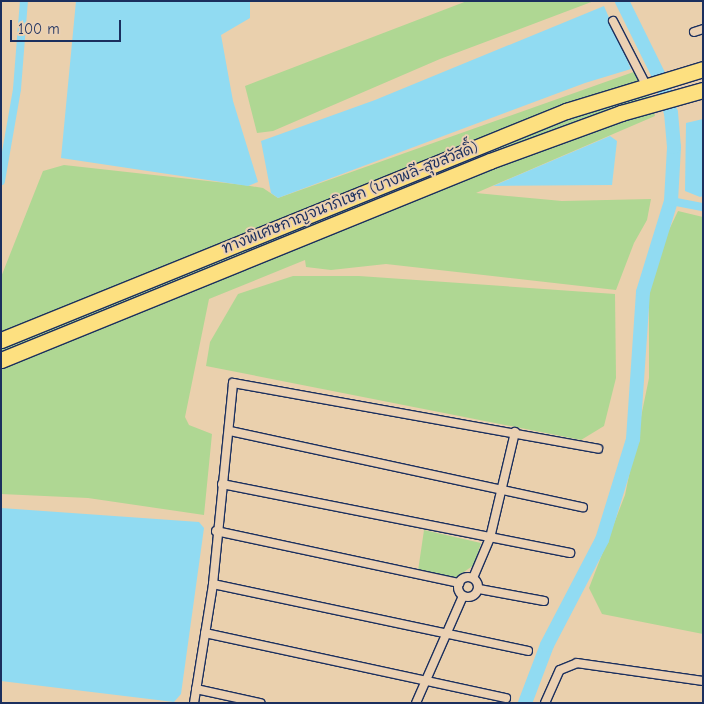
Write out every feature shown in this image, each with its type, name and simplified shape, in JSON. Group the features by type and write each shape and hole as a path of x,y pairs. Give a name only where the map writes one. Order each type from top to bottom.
{"highway":[{"name":"ทางพิเศษกาญจนาภิเษก (บางพลี-สุขสวัสดิ์)","path":"1,340 539,121 646,85 703,69"},
{"name":"ทางพิเศษกาญจนาภิเษก (บางพลี-สุขสวัสดิ์)","path":"1,360 490,160 621,113 703,90"}],"street":[{"path":"613,21 646,85"},
{"path":"694,32 703,30"},
{"path":"194,703 213,584 216,531 230,431 231,388 235,383 515,432 598,449"},
{"path":"230,431 503,488 583,507"},
{"path":"473,578 490,538 515,432"},
{"path":"222,484 570,553"},
{"path":"216,531 459,584"},
{"path":"459,584 463,578 473,578"},
{"path":"473,578 479,589"},
{"path":"213,584 446,635 528,650"},
{"path":"416,703 423,683 463,596 459,584"},
{"path":"463,596 472,596 479,589"},
{"path":"479,589 544,602"},
{"path":"205,633 423,683 506,698"},
{"path":"545,703 560,670 577,663 703,681"},
{"path":"196,689 260,703"}],"green space":[{"path":"467,1 594,1 440,59 273,131 257,133 245,86"},
{"path":"642,69 655,116 476,193 562,201 651,199 647,220 634,243 616,290 386,264 331,270 306,267 305,260 209,299 185,417 189,425 212,434 204,515 88,498 1,494 1,277 43,171 64,165 244,185 263,188 278,198"},
{"path":"678,211 703,217 703,634 602,614 589,588 625,495 649,378 649,272"},
{"path":"293,276 359,276 615,294 616,378 604,426 581,440 206,366 210,342 238,294"},
{"path":"424,530 481,543 474,565 455,578 418,571"}],"water":[{"path":"76,1 250,1 250,18 221,35 233,101 258,182 248,186 61,158"},
{"path":"604,6 631,69 585,83 278,198 271,193 261,141 375,100"},
{"path":"703,119 703,196 700,197 685,191 686,123"},
{"path":"610,136 617,141 612,185 493,186"},
{"path":"1,508 199,522 204,528 181,694 174,702 1,681"}],"waterway":[{"path":"1,181 17,89 24,1"},
{"path":"525,703 547,645 602,540 633,439 643,292 671,201 674,147 671,113 660,78 622,1"},
{"path":"671,201 703,207"}]}
